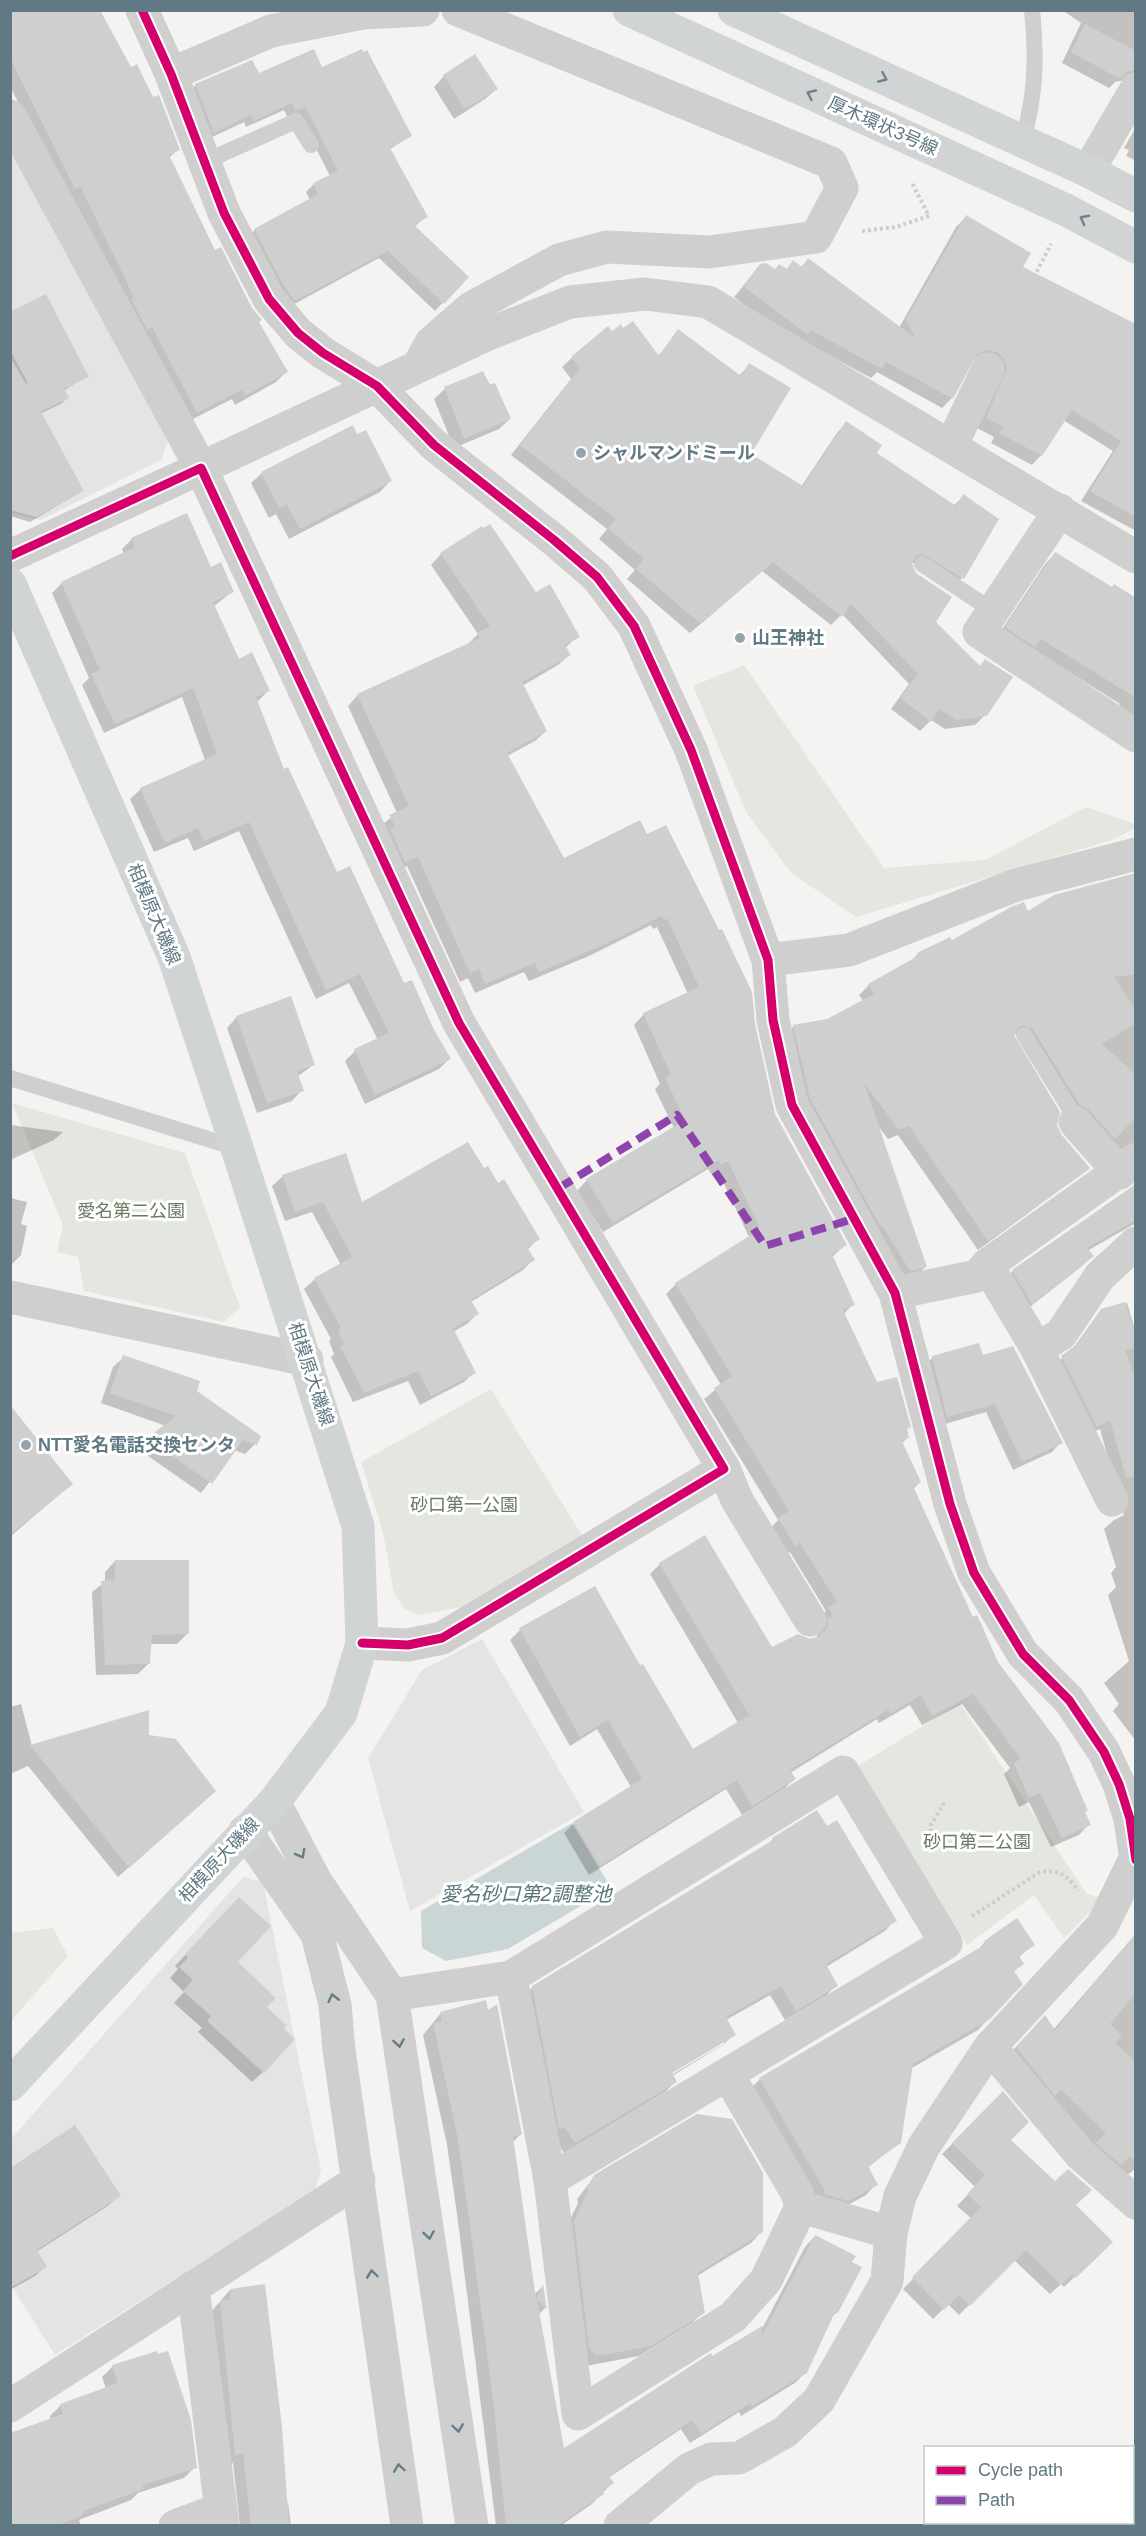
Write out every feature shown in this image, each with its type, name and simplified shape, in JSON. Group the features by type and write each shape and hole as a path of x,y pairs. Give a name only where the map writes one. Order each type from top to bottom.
{"main road":[{"name":"厚木環状3号線","path":"629,10 1066,210 1136,247"},
{"path":"734,10 1088,171 1136,196"},
{"name":"相模原大磯線","path":"10,584 174,957 307,1360 358,1526 362,1643 341,1713 274,1802 10,2085"}],"street":[{"path":"142,10 171,74 224,213 269,299 298,333 323,353 377,386 434,445 554,540 597,578 634,626 691,750 768,960 773,1020 792,1106 895,1293 950,1504 974,1573 1023,1654 1069,1700 1104,1752 1127,1777 1135,1859 1102,1926 990,2047 924,2146 900,2196 891,2234 887,2281 819,2400 785,2432 740,2458 711,2459 689,2469 620,2526"},
{"path":"171,74 271,31 363,13 423,10"},
{"path":"418,367 431,344 471,308 559,260 607,247 709,252 816,237 842,188 831,163 458,10"},
{"path":"1088,171 1136,89"},
{"path":"10,116 201,468 459,1023 724,1469 737,1500 810,1620"},
{"path":"10,556 486,335 570,302 645,294 708,303 1136,557"},
{"path":"951,446 988,369"},
{"path":"1060,510 979,632 1136,736"},
{"path":"768,960 849,950 1016,885 1136,854"},
{"path":"895,1293 977,1276 987,1265 1128,1166 1075,1122"},
{"path":"1037,1350 1060,1334 1100,1276 1136,1243"},
{"path":"987,1265 1037,1350 1112,1500"},
{"path":"10,1297 307,1360"},
{"path":"362,1643 408,1645 442,1638 724,1469"},
{"path":"392,1995 511,1977 843,1772 946,1943 550,2180"},
{"path":"274,1802 315,1880 392,1995 472,2526"},
{"path":"245,1831 317,1934 336,2005 339,2050 407,2526"},
{"path":"511,1977 550,2180 578,2415 733,2317 766,2280 801,2207 797,2193 728,2075"},
{"path":"990,2047 1081,2155 1136,2203"},
{"path":"10,2406 359,2180"},
{"path":"801,2207 891,2234"},
{"path":"175,2526 222,2517 193,2287"}],"lane":[{"path":"1022,141 1030,117 1035,66 1032,10"},
{"path":"204,162 296,121 311,146"},
{"path":"922,564 993,611"},
{"path":"1024,1035 1075,1122"},
{"path":"10,1078 237,1148"}],"path":[{"path":"896,227 923,220 928,216 914,186"},
{"path":"988,369 1051,243"},
{"path":"969,1918 1040,1872 1051,1870 1068,1877 1102,1926"}],"shaded area":[{"path":"10,141 168,440 162,459 41,520 11,513"},
{"path":"482,1639 584,1812 410,1911 368,1758 422,1670"},
{"path":"243,1877 263,1882 321,2170 315,2190 55,2355 11,2285 11,2139"}],"green space":[{"path":"744,665 884,868 985,860 1086,807 1135,824 1135,828 1112,840 856,917 791,873 746,812 693,686"},
{"name":"愛名第二公園","path":"12,1103 185,1153 240,1307 224,1322 84,1291 78,1257 57,1252 63,1225"},
{"name":"砂口第一公園","path":"491,1389 582,1535 462,1607 417,1615 405,1609 394,1594 383,1532 361,1462"},
{"name":"砂口第二公園","path":"960,1703 1087,1894 1104,1898 1064,1938 1034,1895 967,1945 856,1767"},
{"path":"53,1928 68,1956 11,2021 11,1933"}],"water":[{"name":"愛名砂口第2調整池","path":"572,1823 611,1888 508,1949 446,1961 422,1948 421,1911"}],"building":[{"path":"10,10 100,10 131,67 137,64 153,97 159,95 180,150 169,155 215,250 221,247 252,308 262,320 259,322 288,372 245,396 242,390 197,413 152,327 147,330 131,299 134,298 130,289 80,186 75,189 10,58"},
{"path":"1085,24 1136,51 1136,70 1127,72 1120,79 1071,52"},
{"path":"314,49 322,67 362,49 363,52 367,50 412,136 390,148 428,217 414,225 469,277 444,304 388,251 295,301 285,288 254,229 318,194 313,183 338,171 306,108 295,111 292,103 254,121 251,115 214,133 195,84 252,60 259,73"},
{"path":"475,54 498,89 465,109 443,75"},
{"path":"966,215 1031,253 1023,267 1136,324 1136,517 1090,491 1121,441 1072,410 1042,456 999,433 1003,427 986,418 1007,368 1004,359 997,352 987,350 977,354 953,399 886,362 882,369 811,330 808,335 743,286 760,264 766,263 775,269 779,264 787,269 793,260 802,267 808,258 915,338 906,319"},
{"path":"46,294 89,377 64,389 69,398 41,412 84,491 36,517 10,510 10,357 26,384 28,383 10,350 10,312"},
{"path":"633,321 659,356 678,329 741,376 749,363 791,388 751,454 803,486 846,421 882,445 877,453 956,506 963,494 999,519 964,579 923,554 917,555 912,563 916,573 952,597 936,622 980,666 985,659 1013,677 987,716 956,720 939,709 931,722 900,698 918,674 851,604 842,617 773,562 701,624 636,569 644,559 608,528 616,519 520,445 580,368 571,357 608,326 612,331 621,324 623,328"},
{"path":"483,371 489,385 495,383 511,419 464,439 444,387"},
{"path":"353,425 357,434 366,430 392,481 300,529 287,505 279,508 261,472"},
{"path":"187,513 211,567 221,562 234,592 213,602 239,659 252,652 270,691 256,697 284,769 288,767 337,872 350,866 404,983 412,980 432,1026 451,1059 375,1095 354,1049 389,1033 360,974 326,990 249,822 204,841 198,828 165,843 140,788 217,754 193,688 115,724 91,674 100,670 61,582 135,547 131,538"},
{"path":"490,524 536,592 550,584 580,637 565,645 571,655 522,682 547,731 507,753 564,858 640,820 647,834 666,825 719,930 722,929 752,992 755,1024 775,1114 847,1245 832,1254 855,1305 843,1310 877,1382 897,1377 911,1427 907,1428 909,1438 902,1441 921,1482 913,1486 973,1617 977,1615 998,1662 1059,1743 1088,1811 1085,1812 1091,1825 1062,1838 1040,1793 1029,1798 1014,1763 1021,1759 973,1694 932,1716 921,1695 890,1714 888,1710 790,1770 796,1779 752,1806 737,1780 600,1866 573,1822 642,1779 608,1720 580,1737 519,1628 595,1586 640,1665 643,1664 693,1749 749,1715 659,1563 705,1535 772,1647 798,1634 810,1639 820,1636 827,1628 828,1618 833,1616 828,1607 837,1602 800,1543 795,1546 778,1518 789,1511 714,1388 732,1376 675,1283 760,1229 728,1161 721,1165 719,1160 613,1223 586,1179 685,1120 665,1078 671,1075 643,1013 699,987 667,918 664,920 662,916 601,946 539,972 535,963 485,984 479,969 470,973 418,857 405,862 390,829 395,826 389,815 409,806 357,694 480,638 477,633 490,626 440,553 482,526 483,528"},
{"path":"1055,552 1112,587 1114,584 1136,598 1136,698 1041,639 1035,647 1005,627"},
{"path":"1136,873 1136,974 1114,977 1136,1011 1136,1023 1102,1044 1136,1075 1136,1117 1115,1139 1089,1110 1079,1104 1033,1029 1024,1025 1019,1026 1014,1035 1060,1112 1057,1125 1061,1134 1090,1168 1088,1170 988,1241 909,1126 899,1130 864,1083 927,1267 910,1271 882,1225 880,1226 810,1098 793,1025 827,1019 874,994 868,984 918,956 917,953 950,937 952,940 1011,907 1024,902 1028,911 1054,895"},
{"path":"291,996 315,1065 297,1071 304,1091 267,1103 236,1016"},
{"path":"468,1142 484,1168 488,1166 498,1183 504,1179 540,1239 527,1247 535,1260 471,1300 479,1314 453,1328 476,1373 431,1396 418,1371 364,1393 340,1346 344,1344 338,1330 341,1328 314,1278 352,1257 323,1202 295,1212 282,1175 346,1153 362,1202"},
{"path":"1136,1184 1136,1220 1087,1248 1094,1256 1032,1304 1012,1270"},
{"path":"1125,1302 1136,1335 1136,1348 1125,1350 1136,1380 1136,1476 1126,1478 1110,1420 1097,1427 1061,1356 1077,1344 1101,1309"},
{"path":"979,1343 983,1355 1013,1346 1063,1443 1022,1462 995,1404 947,1417 932,1356"},
{"path":"123,1355 200,1381 197,1391 261,1436 257,1445 243,1440 212,1484 147,1438 176,1416 110,1393"},
{"name":"NTT愛名電話交換センタ","path":"10,1405 73,1484 10,1535"},
{"path":"115,1560 189,1560 189,1634 152,1635 150,1664 105,1665 101,1581 115,1580"},
{"path":"149,1710 149,1735 176,1739 216,1791 129,1868 30,1745"},
{"path":"817,1810 827,1826 837,1820 897,1921 826,1964 838,1986 796,2011 781,1986 726,2017 736,2035 672,2073 677,2082 575,2143 565,2128 559,2129 532,1986 773,1840 772,1838"},
{"path":"239,1897 271,1926 238,1962 276,1998 267,2007 286,2025 284,2029 295,2039 264,2073 207,2021 211,2016 183,1991 193,1980 179,1967 188,1958 185,1954"},
{"path":"1017,1918 1035,1945 1019,1956 1024,1964 1014,1971 1023,1984 990,2019 913,2064 901,2143 868,2166 878,2185 849,2201 823,2194 825,2191 759,2078 986,1944 984,1941"},
{"path":"1136,1933 1136,1993 1110,2024 1122,2035 1115,2043 1136,2062 1136,2161 1130,2156 1121,2165 1095,2143 1106,2133 1061,2090 1055,2096 1016,2047 1045,2015 1055,2030"},
{"path":"486,2000 488,2010 497,2004 522,2135 513,2136 536,2299 543,2284 547,2309 537,2300 564,2448 711,2353 712,2356 762,2326 762,2335 815,2235 856,2256 852,2262 862,2267 838,2313 835,2312 807,2373 752,2406 750,2403 701,2434 692,2420 609,2476 614,2483 602,2491 604,2494 561,2523 548,2526 506,2526 494,2407 457,2134 433,2023 442,2021 440,2012"},
{"path":"1003,2091 1029,2122 1011,2140 1055,2181 1068,2169 1092,2190 1076,2205 1113,2242 1076,2278 1072,2274 1061,2285 1026,2250 970,2306 959,2295 944,2310 912,2277 981,2207 967,2194 985,2175 952,2143"},
{"path":"697,2114 732,2119 763,2173 763,2232 698,2273 705,2313 651,2346 597,2356 589,2348 574,2221 588,2191 587,2187 594,2175"},
{"path":"75,2125 121,2196 37,2250 47,2267 10,2288 10,2168"},
{"path":"265,2284 282,2427 289,2526 251,2526 243,2453 235,2456 220,2301 230,2300 230,2289"},
{"path":"157,2351 158,2354 168,2351 191,2420 197,2468 142,2485 144,2489 86,2510 80,2517 54,2526 10,2526 10,2433 63,2414 60,2404 118,2383 112,2365"}],"marked path":[{"path":"559,1188 677,1115 765,1246 856,1218"}],"cycle path":[{"path":"142,10 171,74 224,213 269,299 298,333 323,353 377,386 434,445 597,577 634,626 691,750 768,960 773,1020 792,1105 895,1293 950,1504 974,1573 1023,1654 1069,1700 1104,1752 1119,1784 1130,1819 1136,1860"},
{"path":"10,556 201,468 459,1023 724,1469 442,1638 408,1645 362,1643"}],"place":[{"name":"シャルマンドミール","path":"581,453"},
{"name":"山王神社","path":"740,638"},
{"name":"NTT愛名電話交換センタ","path":"26,1445"}]}
